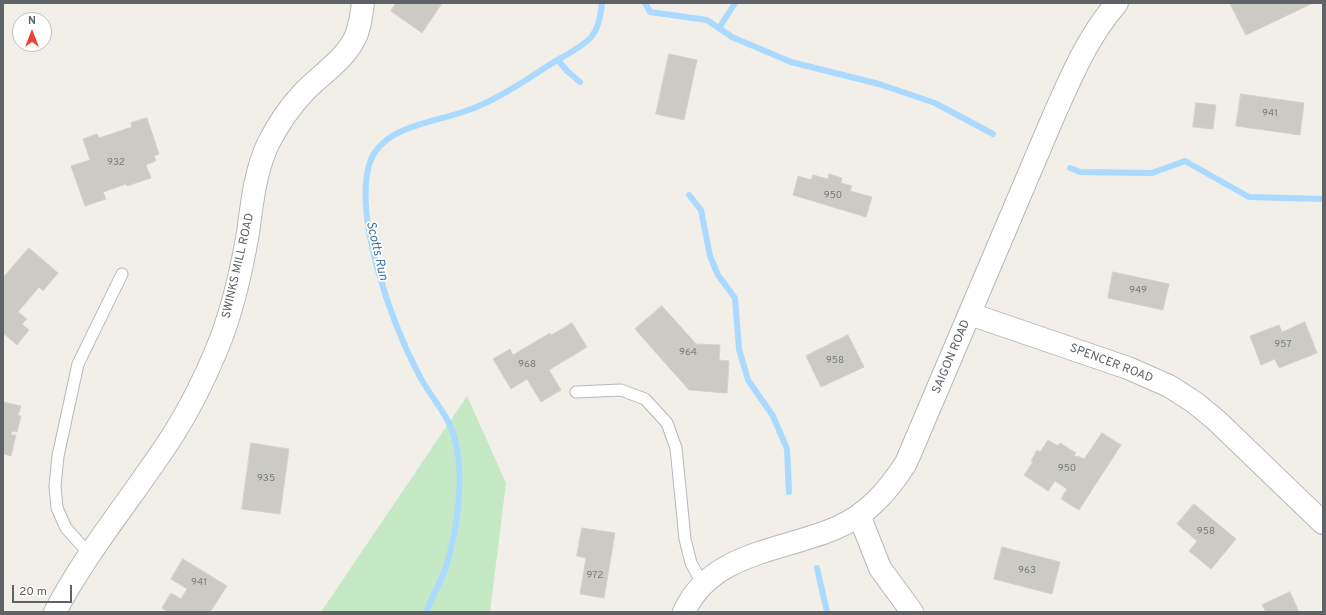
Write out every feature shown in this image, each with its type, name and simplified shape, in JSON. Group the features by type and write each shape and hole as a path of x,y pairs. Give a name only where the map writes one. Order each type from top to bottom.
{"street":[{"name":"SWINKS MILL ROAD","path":"55,612 90,555 174,434 197,393 217,349 233,301 245,250 257,174 267,146 283,118 302,93 344,55 354,39 360,22 363,3"},
{"name":"SAIGON ROAD","path":"684,612 688,604 703,585 722,569 743,558 836,528 859,515 875,502 892,484 906,463 1048,128 1086,45 1104,18 1117,3"},
{"name":"SPENCER ROAD","path":"970,314 1128,368 1169,386 1194,402 1216,420 1323,523"},
{"path":"859,515 880,568 912,612"}],"lane":[{"path":"90,555 66,528 57,508 55,486 58,456 78,364 122,274"},
{"path":"576,392 621,390 645,399 668,423 676,448 684,539 691,563 703,585"}],"green space":[{"path":"467,396 506,483 490,612 321,612"}],"building":[{"path":"396,3 442,3 422,33 391,11"},
{"path":"1230,3 1313,3 1246,35"},
{"path":"669,54 697,60 684,120 656,114"},
{"path":"1241,94 1304,103 1300,135 1236,126"},
{"path":"1196,103 1216,105 1213,129 1193,127"},
{"path":"147,118 159,154 154,156 156,161 146,165 151,178 127,186 126,184 103,192 106,199 85,206 71,166 90,160 83,139 97,134 99,138 132,127 131,123"},
{"path":"829,174 842,178 841,183 852,186 850,191 872,197 866,217 793,195 798,176 811,180 813,175 828,179"},
{"path":"29,248 58,273 43,291 39,287 18,312 27,319 22,324 29,330 17,345 3,333 3,278"},
{"path":"1113,272 1169,284 1163,310 1108,298"},
{"path":"662,306 696,344 720,345 719,360 729,361 727,393 689,390 635,329"},
{"path":"1305,322 1317,353 1279,368 1275,359 1261,365 1250,336 1279,325 1282,332"},
{"path":"572,323 587,347 549,370 561,390 541,402 527,379 511,389 493,359 510,349 513,355 550,333 551,335"},
{"path":"848,335 864,367 821,387 806,356"},
{"path":"3,402 21,406 18,415 21,416 17,432 12,431 11,435 16,435 11,456 3,454"},
{"path":"1102,433 1121,445 1079,510 1061,499 1067,489 1055,481 1048,491 1024,475 1033,462 1031,461 1037,450 1040,452 1048,440 1058,446 1060,443 1076,453 1074,455 1077,457 1078,456 1084,459"},
{"path":"251,443 289,449 280,514 242,509"},
{"path":"1194,504 1236,539 1211,569 1189,551 1197,541 1177,524"},
{"path":"582,528 615,533 604,598 580,594 586,558 577,556"},
{"path":"1002,547 1060,562 1052,594 994,579"},
{"path":"183,559 227,586 210,612 168,612 162,608 171,593 181,599 187,589 171,579"},
{"path":"1290,592 1299,612 1266,612 1262,605"}],"waterway":[{"name":"Scotts Run","path":"426,612 445,570 453,539 458,505 458,455 455,440 444,413 423,381 397,327 378,271 371,242 367,214 366,188 369,165 375,152 384,142 395,134 408,128 463,112 488,102 512,89 589,40 598,25 602,3"},
{"path":"645,3 650,12 707,20 732,37 791,62 879,84 935,103 993,134"},
{"path":"719,28 735,3"},
{"path":"558,60 567,71 580,82"},
{"path":"1070,168 1080,172 1152,173 1185,161 1249,197 1323,199"},
{"path":"689,195 701,210 710,256 718,275 735,298 739,349 748,380 773,416 787,449 789,492"},
{"path":"817,568 827,612"}]}
